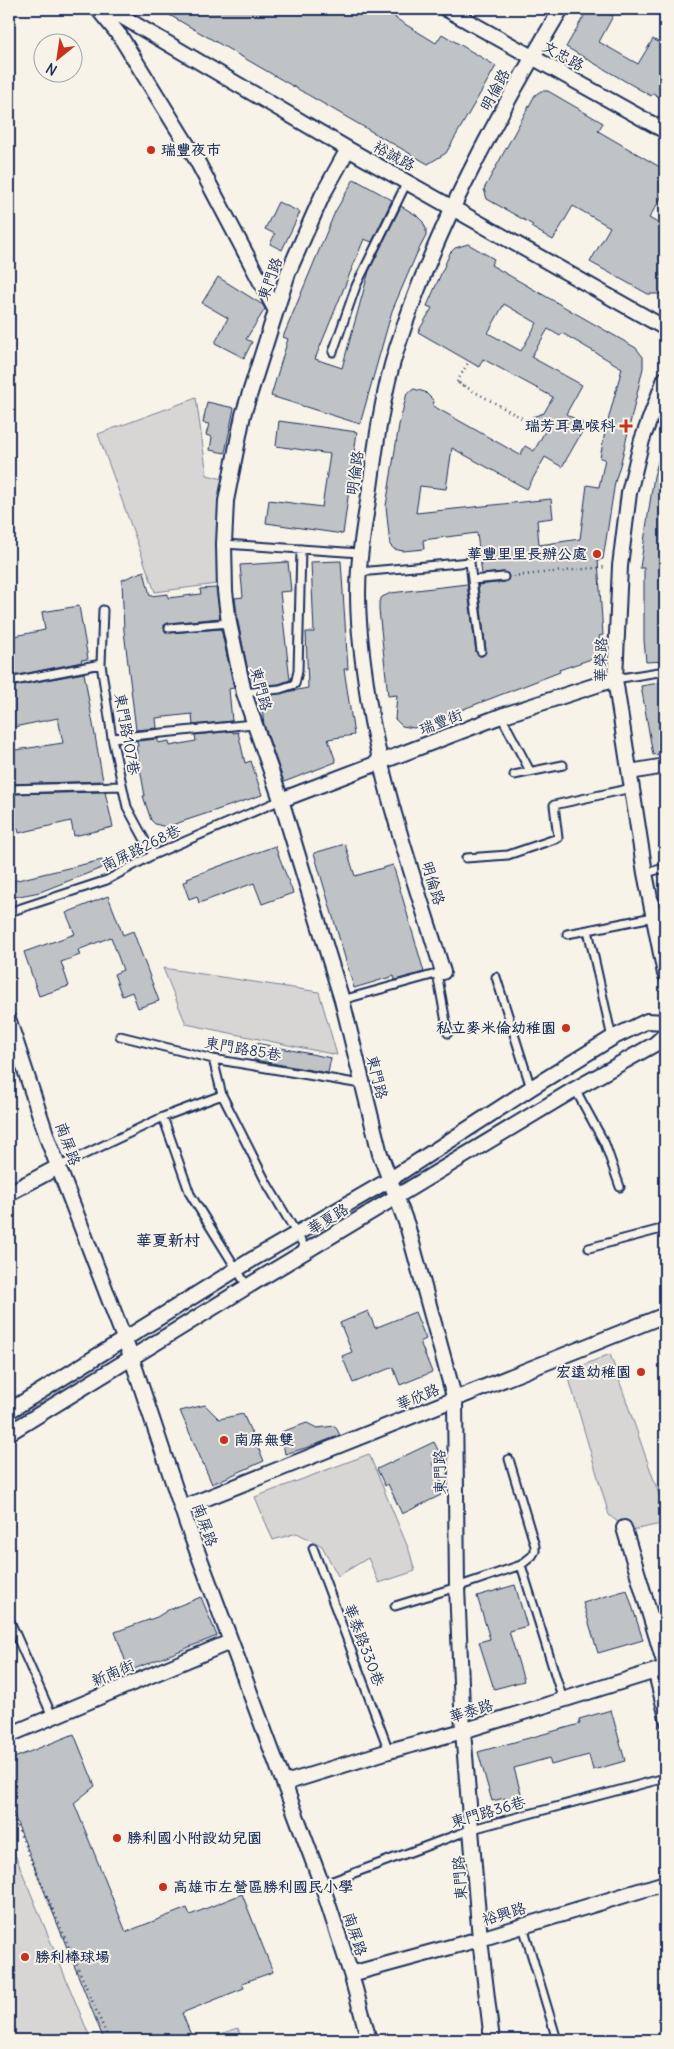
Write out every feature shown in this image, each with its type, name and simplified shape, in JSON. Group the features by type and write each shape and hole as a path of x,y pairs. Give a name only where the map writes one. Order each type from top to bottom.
{"street":[{"path":"98,9 120,36 196,159 276,311"},
{"name":"裕誠路","path":"110,9 348,149 665,328"},
{"name":"文忠路","path":"446,9 665,130"},
{"name":"明倫路","path":"440,972 380,764 365,676 359,572 360,552 377,438 397,349 452,207 532,57 561,9"},
{"name":"東門路","path":"348,149 322,196 288,272 243,415 226,501 224,544 225,591 229,623 244,693 253,724 281,800 342,1000 361,1084 380,1154 388,1180 407,1225 455,1400 457,1587 463,1731 480,1938 492,2040"},
{"name":"華榮路","path":"665,379 642,440 629,493 620,566 614,679 645,873 665,974"},
{"name":"瑞豐街","path":"281,800 380,764 501,716 614,679"},
{"path":"630,772 665,766"},
{"name":"南屏路","path":"9,1021 58,1167 132,1359 182,1508 230,1642 285,1783 322,1885 351,1974 369,2040"},
{"name":"華夏路","path":"9,1411 237,1270 388,1180 612,1038 647,1022 665,1022"},
{"name":"華夏路","path":"9,1433 575,1088 655,1044 665,1035"},
{"path":"9,1193 58,1167"},
{"name":"華欣路","path":"182,1508 665,1315"},
{"path":"624,1528 661,1669"},
{"name":"新南街","path":"9,1735 230,1642"},
{"name":"華泰路","path":"285,1783 388,1751 463,1731 661,1669"},
{"name":"裕興路","path":"351,1974 523,1926 665,1883"}],"lane":[{"path":"333,352 356,286 407,182"},
{"path":"224,544 360,552"},
{"path":"244,693 280,689 295,684 298,671 302,549"},
{"path":"359,572 470,562 481,652"},
{"path":"472,580 504,577"},
{"name":"東門路107巷","path":"103,610 102,664 112,738 127,807 153,855"},
{"path":"169,628 229,623"},
{"path":"9,682 102,664"},
{"path":"614,679 665,671"},
{"path":"501,716 530,771"},
{"path":"112,738 253,724"},
{"path":"514,775 563,765"},
{"path":"9,789 122,786"},
{"path":"466,858 508,855 558,838 554,805 632,788"},
{"name":"南屏路268巷","path":"9,912 107,880 153,855 281,800"},
{"path":"645,873 665,868"},
{"path":"567,934 653,917"},
{"path":"588,930 612,1038"},
{"path":"342,1000 440,972 448,1033"},
{"path":"496,977 531,1088"},
{"name":"東門路85巷","path":"120,1036 213,1059 361,1084"},
{"path":"213,1059 222,1095 266,1182 308,1251"},
{"path":"575,1088 605,1144 620,1187"},
{"path":"58,1167 162,1117 222,1095"},
{"path":"162,1117 190,1194 248,1286"},
{"path":"589,1248 665,1228"},
{"path":"395,1606 521,1565 532,1556 535,1546 509,1459"},
{"name":"華泰路330巷","path":"313,1548 388,1751"},
{"path":"521,1565 563,1700"},
{"path":"9,1619 52,1716"},
{"path":"661,1669 665,1724"},
{"name":"東門路36巷","path":"322,1885 472,1829 665,1778"},
{"path":"523,1926 557,2040"}],"path":[{"path":"457,382 469,361"},
{"path":"463,386 457,382 529,422"},
{"path":"504,577 620,566"},
{"path":"9,1808 109,2040"}],"shaded area":[{"path":"196,398 207,475 223,479 217,546 217,584 155,592 98,434"},
{"path":"163,968 319,992 337,1055 186,1024"},
{"path":"610,1354 665,1512 665,1523 629,1531 609,1515 567,1372"},
{"path":"369,1454 409,1550 415,1571 379,1583 368,1558 338,1576 322,1546 297,1533 273,1540 255,1497"},
{"name":"勝利棒球場","path":"9,1840 91,2040 9,2040"},
{"path":"238,2028 242,2040 226,2040 223,2033"}],"building":[{"path":"159,9 400,9 395,18 436,43 442,34 496,66 446,153 428,164"},
{"path":"588,9 600,9 613,16 599,42 638,64 653,39 665,46 665,101 653,93 651,96 566,47"},
{"path":"541,91 548,91 603,123 598,131 665,170 665,191 649,218 665,227 665,291 661,294 648,294 590,262 610,227 573,206 553,240 531,227 533,225 487,199 484,189 535,95"},
{"path":"354,179 392,200 372,242 364,239 315,359 342,368 369,271 401,206 416,215 423,222 426,229 426,236 392,311 360,424 271,396 288,339 283,337 335,212"},
{"path":"278,202 300,212 282,250 270,244 275,234 265,229"},
{"path":"468,244 494,259 491,265 636,348 643,357 643,368 615,482 603,559 598,560 603,635 599,636 601,646 599,654 594,658 559,670 560,672 414,728 402,726 395,719 397,695 388,696 379,610 379,602 382,597 391,593 467,584 476,652 479,656 482,656 486,650 478,585 505,582 509,577 504,572 482,574 477,533 423,540 424,549 403,551 394,549 390,545 386,506 399,425 407,393 414,389 425,392 434,401 433,406 520,455 525,446 534,451 548,426 532,417 544,413 553,397 483,359 479,367 418,332 432,308 427,306 450,253 455,248","holes":["504,304 537,323 521,351 488,333","548,329 560,336 562,333 622,368 605,432 600,458 605,459 599,487 587,485 580,539 539,545 537,520 553,518 551,499 416,513 420,486 446,489 452,448 527,489 545,457 562,467 586,425 566,414 582,385 531,357"]},
{"path":"218,277 263,305 265,309 246,339 252,342 244,358 215,343 228,318 202,303"},
{"path":"207,402 234,408 225,453 210,450 212,437 206,435 209,424 203,423"},
{"path":"279,421 357,432 343,534 266,523 269,500 322,507 330,454 276,446"},
{"path":"662,448 665,449 665,661 646,662 644,640 644,568 640,568 654,476"},
{"path":"341,561 348,669 344,669 354,735 328,739 336,762 284,782 264,725 262,709 268,708 266,696 308,688 306,632 314,632 311,562"},
{"path":"288,562 291,591 280,592 290,680 279,684 251,686 235,598 243,597 240,565"},
{"path":"144,571 150,596 168,594 168,598 201,594 200,589 216,588 220,618 169,623 164,625 164,629 169,633 221,629 234,688 229,689 232,721 193,725 192,714 156,718 157,728 136,730 124,631 122,580"},
{"path":"79,606 88,659 81,660 82,662 9,677 9,637 45,630 42,612"},
{"path":"84,673 103,781 9,784 9,751 63,743 58,718 9,728 9,687"},
{"path":"665,682 665,753 653,755 641,686"},
{"path":"233,731 233,733 238,732 245,763 251,761 262,795 166,827 155,824 151,820 143,796 145,796 136,746 138,746 137,741 158,739 158,743 169,741 170,746 196,741 195,735"},
{"path":"105,792 113,827 74,836 71,821 19,833 18,828 9,830 9,794"},
{"path":"345,844 355,876 393,865 424,972 395,980 394,976 354,988 314,853"},
{"path":"275,846 293,893 262,904 254,883 199,903 197,896 189,899 183,882 188,881 187,878"},
{"path":"102,860 104,867 40,892 9,898 9,882"},
{"path":"108,896 123,935 133,931 159,1001 138,1008 132,992 122,996 114,974 123,970 111,937 78,950 80,955 61,962 69,986 39,996 24,952 75,934 66,913"},
{"path":"256,1043 331,1058 328,1073 254,1060"},
{"path":"368,1311 375,1328 415,1312 426,1339 420,1342 432,1372 400,1385 393,1367 353,1383 342,1356 352,1352 340,1323"},
{"name":"南屏無雙","path":"205,1405 219,1419 243,1414 264,1461 212,1484 180,1411"},
{"path":"307,1423 317,1428 335,1426 340,1435 285,1454 281,1432"},
{"path":"434,1442 442,1458 432,1463 443,1485 437,1488 441,1495 402,1514 388,1484 385,1486 377,1469"},
{"path":"515,1585 527,1626 509,1631 524,1681 494,1689 479,1642 490,1639 477,1596"},
{"path":"627,1590 643,1640 598,1653 583,1603"},
{"path":"201,1597 217,1636 129,1671 115,1632 157,1617 168,1610"},
{"path":"611,1710 625,1761 593,1770 589,1755 551,1765 549,1758 514,1768 523,1801 507,1806 505,1798 492,1801 478,1752 580,1724 579,1719"},
{"path":"74,1734 95,1786 74,1803 126,1932 187,1908 190,1915 242,1894 273,1972 242,1983 244,1988 182,2013 193,2040 104,2040 9,1803 9,1760"}],"place":[{"name":"瑞豐夜市","path":"151,150"},
{"name":"瑞芳耳鼻喉科","path":"626,426"},
{"name":"華豐里里長辦公處","path":"597,554"},
{"name":"私立麥米倫幼稚園","path":"566,1028"},
{"name":"宏遠幼稚園","path":"641,1372"},
{"name":"南屏無雙","path":"224,1440"},
{"name":"勝利國小附設幼兒園","path":"117,1838"},
{"name":"高雄市左營區勝利國民小學","path":"163,1887"},
{"name":"勝利棒球場","path":"25,1957"}],"district":[{"name":"華夏新村","path":"168,1240"}]}
